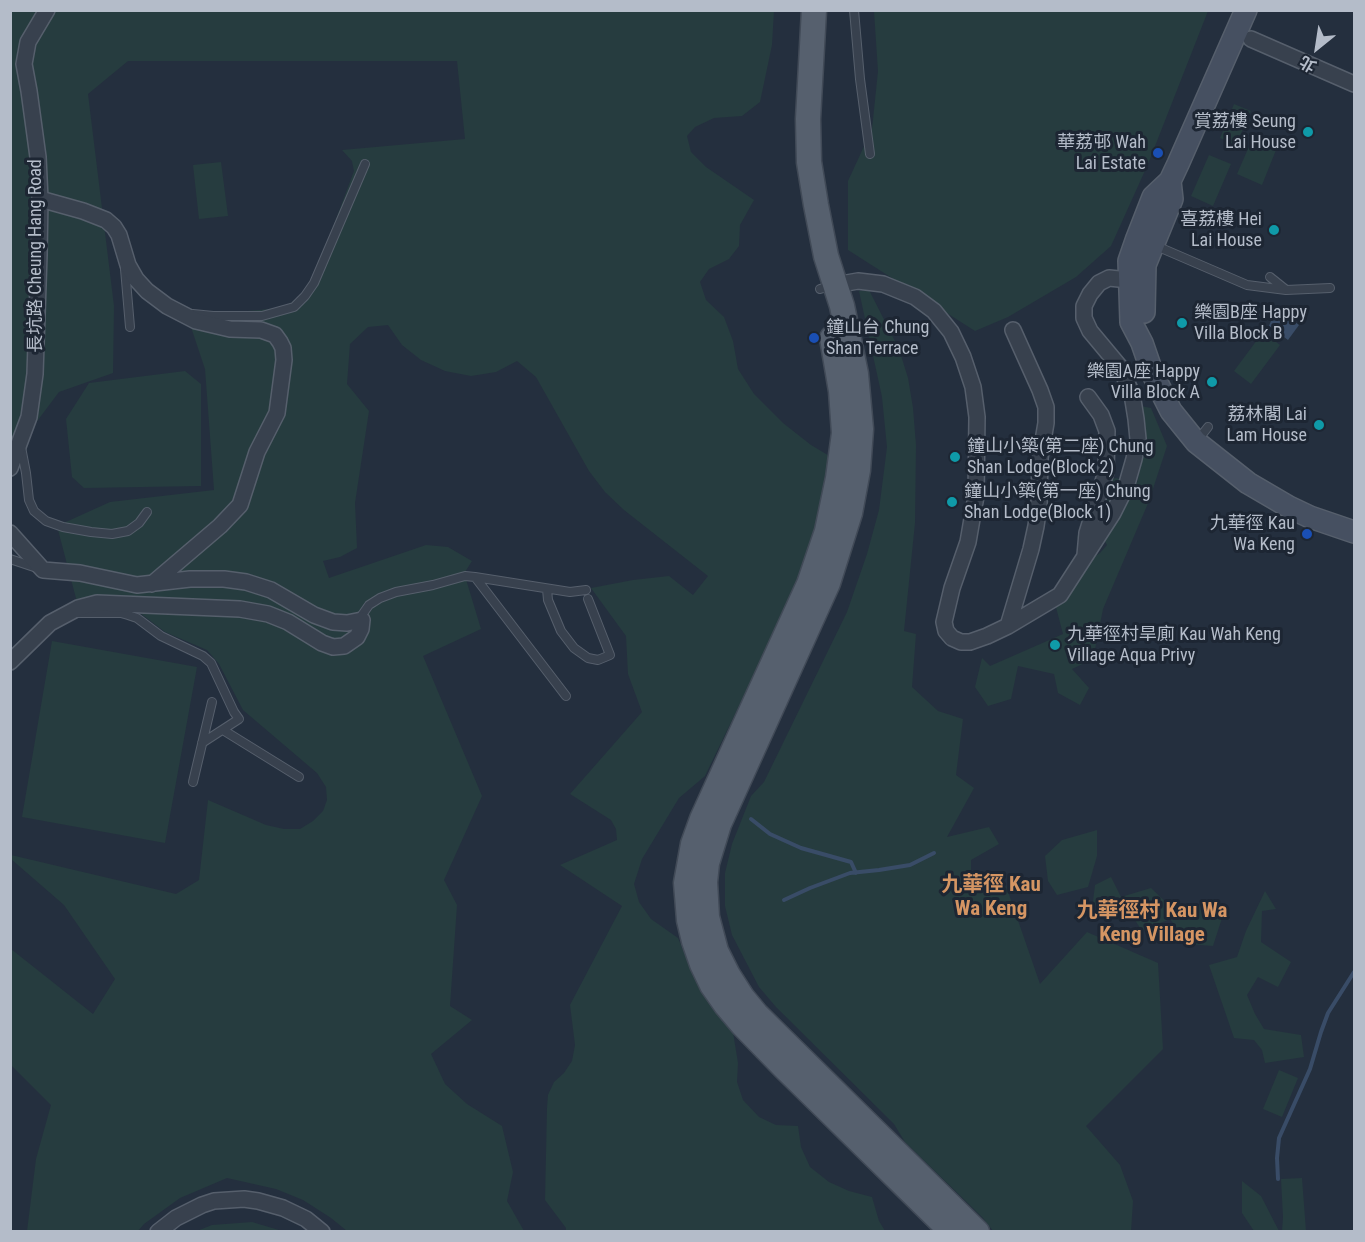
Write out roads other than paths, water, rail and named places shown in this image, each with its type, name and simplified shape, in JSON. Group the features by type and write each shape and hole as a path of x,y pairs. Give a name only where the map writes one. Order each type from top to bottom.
{"main road":[{"path":"799,10 793,135 795,169 804,226 828,287 845,320 858,392 860,447 855,492 828,583 719,824 705,882 707,917 716,951 724,968 756,1014 977,1232"},
{"path":"814,10 808,118 809,162 824,247 832,337 841,391 844,433 842,455 833,506 809,584 720,776 693,844 686,884 689,920 702,964 712,985 736,1018 952,1232"},
{"path":"1246,10 1244,36 1170,181 1153,197 1154,236 1136,284 1131,322 1167,404 1187,432 1202,435 1207,452 1248,483 1289,507 1354,532"},
{"path":"1136,284 1129,261 1154,236"}],"street":[{"name":"長坑路 Cheung Hang Road","path":"10,468 29,417 35,374 40,199 38,157 24,64 28,42 47,10"},
{"path":"1244,36 1354,84"},
{"path":"40,199 106,220 119,235 128,265 136,279 147,291 167,306 196,321 230,329 261,330 276,335 283,348 284,360 277,412 257,452 240,505 220,526 152,584"},
{"path":"828,287 858,280 882,284 915,297 934,311 951,332 963,357 973,387 977,417 976,496 968,542 944,622 946,631 952,638 961,642 970,642 1008,626 1060,595 1113,513 1126,487 1138,439 1131,394 1120,367 1090,332 1084,318 1084,306 1099,283 1109,278 1136,284"},
{"path":"1008,626 1036,526 1040,458 1046,423 1046,407 1040,390 1013,330"},
{"path":"1084,558 1087,534 1106,472 1107,431 1101,415 1089,398"},
{"path":"10,533 43,570 80,573 137,585 190,579 224,579 246,582 270,590 314,615 333,622 347,623 362,620 357,637 344,646 333,647 322,643 288,622 268,614 240,609 97,603 78,608 50,622 10,662"},
{"path":"158,1232 176,1218 202,1205 244,1199 284,1208 306,1219 322,1232"}],"lane":[{"path":"854,10 870,154"},
{"path":"183,315 262,316 294,307 314,283 365,164"},
{"path":"1154,236 1247,285 1286,290 1329,288"},
{"path":"124,252 130,327"},
{"path":"1270,277 1286,290"},
{"path":"20,442 29,500 34,511 46,520 63,527 112,534 128,531 139,523 147,512"},
{"path":"10,559 43,570"},
{"path":"362,620 362,615 369,605 380,598 465,576 475,577 587,595 610,655 598,660 588,658 574,648 561,631 548,600 547,589"},
{"path":"475,577 566,696"},
{"path":"68,613 129,615 162,636 203,656 211,663 239,719 202,743"},
{"path":"193,782 212,702"},
{"path":"223,730 299,777"}],"water":[{"path":"1281,311 1299,325 1288,340 1269,326 1274,313"}],"waterway":[{"path":"751,819 770,834 801,848 851,862 856,873"},
{"path":"784,900 850,873 910,865 934,853"},
{"path":"1278,1179 1279,1138 1310,1069 1328,1013 1354,972"}],"place":[{"name":"賞荔樓 Seung Lai House","path":"1308,132"},
{"name":"華荔邨 Wah Lai Estate","path":"1158,153"},
{"name":"喜荔樓 Hei Lai House","path":"1274,230"},
{"name":"樂園B座 Happy Villa Block B","path":"1182,323"},
{"name":"鐘山台 Chung Shan Terrace","path":"814,338"},
{"name":"樂園A座 Happy Villa Block A","path":"1212,382"},
{"name":"荔林閣 Lai Lam House","path":"1319,425"},
{"name":"鐘山小築(第二座) Chung Shan Lodge(Block 2)","path":"955,457"},
{"name":"鐘山小築(第一座) Chung Shan Lodge(Block 1)","path":"952,502"},
{"name":"九華徑 Kau Wa Keng","path":"1307,534"},
{"name":"九華徑村旱廁 Kau Wah Keng Village Aqua Privy","path":"1055,645"}],"district":[{"name":"九華徑 Kau Wa Keng","path":"991,898"},
{"name":"九華徑村 Kau Wa Keng Village","path":"1152,924"}]}
